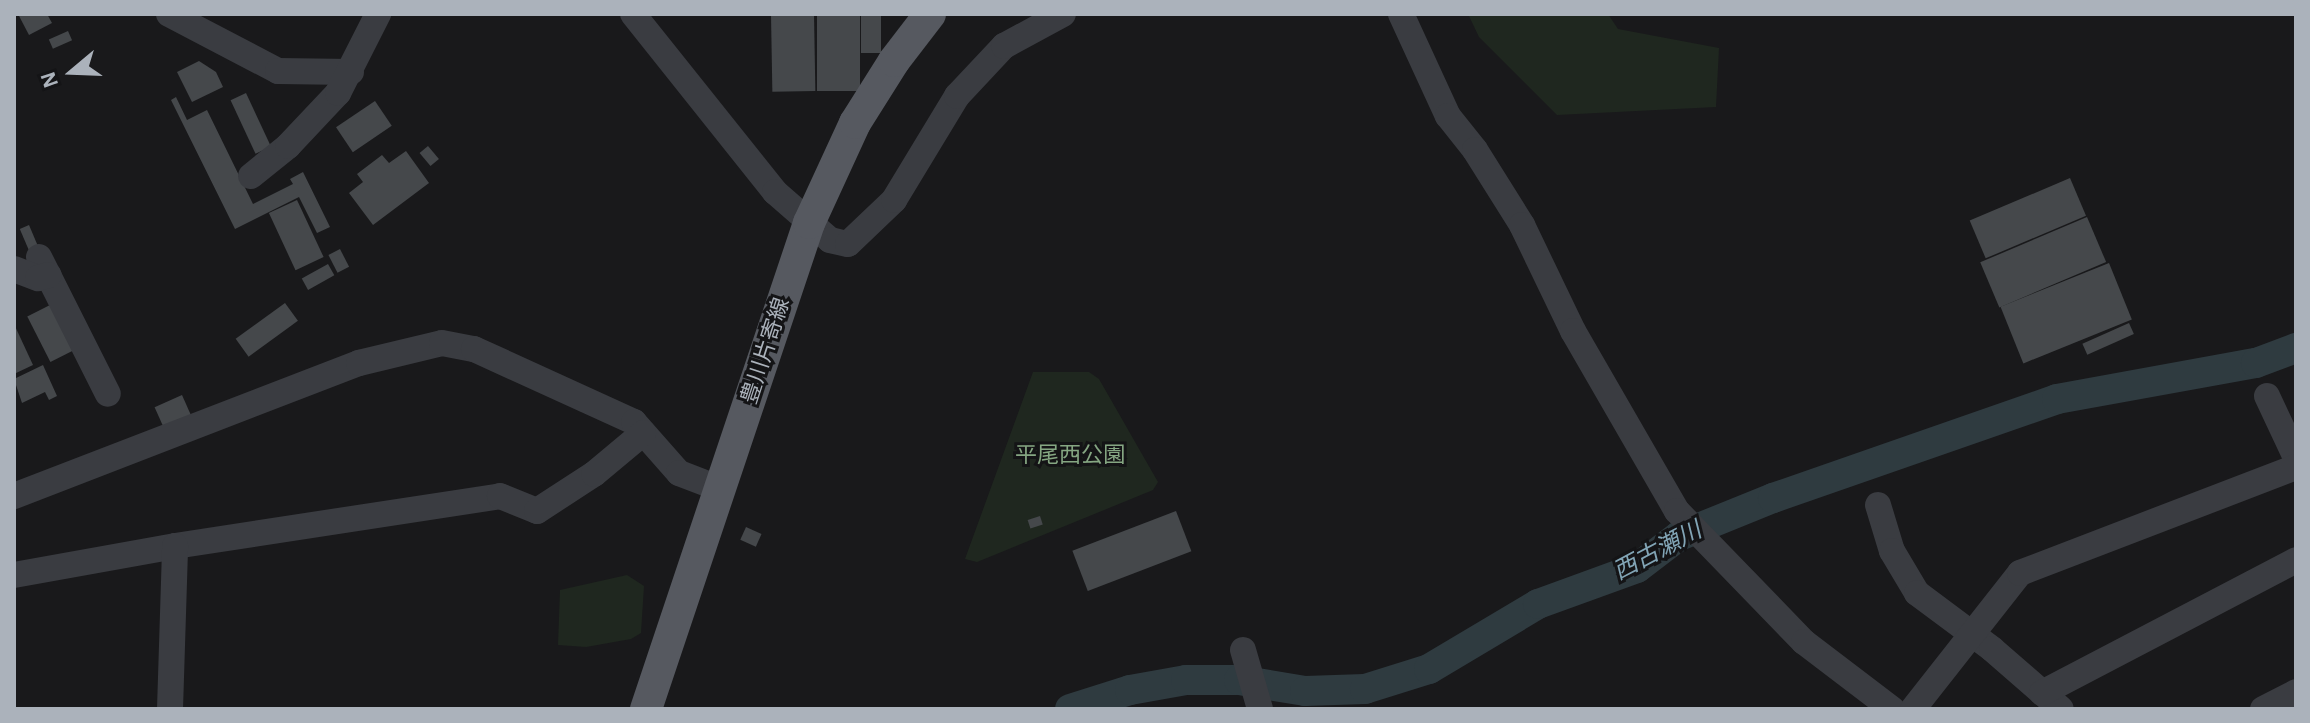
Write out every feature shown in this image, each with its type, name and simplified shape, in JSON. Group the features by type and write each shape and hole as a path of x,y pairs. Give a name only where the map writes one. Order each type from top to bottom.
{"main road":[{"name":"豊川片寄線","path":"646,709 809,223 855,123 894,61 930,14"}],"street":[{"path":"169,14 278,71 345,83"},
{"path":"251,176 288,146 345,83 378,14"},
{"path":"633,14 775,192 830,240 848,244 894,200 957,96 1004,46 1063,14"},
{"path":"1401,14 1448,116 1475,150 1522,225 1580,343 1677,511 1804,642 1892,709"},
{"path":"14,269 38,278 44,266 108,394"},
{"path":"14,496 359,363 442,343 474,349 634,422 679,473 721,489"},
{"path":"2267,396 2296,458"},
{"path":"14,575 175,546 500,496 537,511 594,474 643,433"},
{"path":"1913,709 2020,573 2296,467"},
{"path":"1878,505 1892,551 1917,593 2051,701 2296,560"},
{"path":"170,709 175,546"},
{"path":"1243,650 1256,695"}],"green space":[{"path":"1468,14 1608,14 1618,29 1719,48 1716,107 1557,115 1479,37"},
{"name":"平尾西公園","path":"1033,372 1089,372 1099,379 1158,482 1153,490 977,562 965,559"},
{"path":"627,575 644,586 641,633 631,639 586,647 558,645 560,590"}],"building":[{"path":"18,14 47,14 52,23 29,35"},
{"path":"814,14 815,91 772,92 771,15"},
{"path":"817,14 860,14 860,91 817,91"},
{"path":"861,14 881,14 881,53 861,53"},
{"path":"68,31 72,40 53,49 49,40"},
{"path":"199,61 216,72 223,87 192,102 177,72"},
{"path":"246,93 271,146 256,154 231,100"},
{"path":"176,97 187,120 207,110 253,204 293,184 290,179 303,172 330,227 317,233 299,197 235,229 171,100"},
{"path":"375,101 392,126 353,152 336,127"},
{"path":"428,146 439,159 431,166 420,153"},
{"path":"406,151 429,183 373,225 349,193 363,182 357,174 382,155 389,163"},
{"path":"2070,178 2086,216 1986,258 1970,221"},
{"path":"297,200 324,257 296,270 269,213"},
{"path":"2087,217 2106,262 1999,307 1980,262"},
{"path":"29,225 38,246 29,250 20,229"},
{"path":"340,249 349,267 337,273 328,255"},
{"path":"2109,263 2132,320 2023,363 2001,307"},
{"path":"328,264 334,275 308,290 302,279"},
{"path":"54,303 77,348 50,362 27,317"},
{"path":"285,303 298,321 249,357 236,339"},
{"path":"2129,323 2134,334 2087,355 2082,344"},
{"path":"14,324 33,365 14,374"},
{"path":"43,365 57,396 49,400 45,392 22,403 14,379"},
{"path":"182,395 193,420 166,432 155,407"},
{"path":"1176,511 1191,551 1088,591 1072,551"},
{"path":"1040,516 1043,525 1030,529 1028,520"},
{"path":"746,527 762,534 756,547 740,540"}],"waterway":[{"name":"西古瀬川","path":"1070,709 1130,690 1186,680 1239,680 1305,691 1365,689 1429,669 1538,604 1637,568 1679,536 1773,498 2057,399 2256,363 2296,348"}]}
